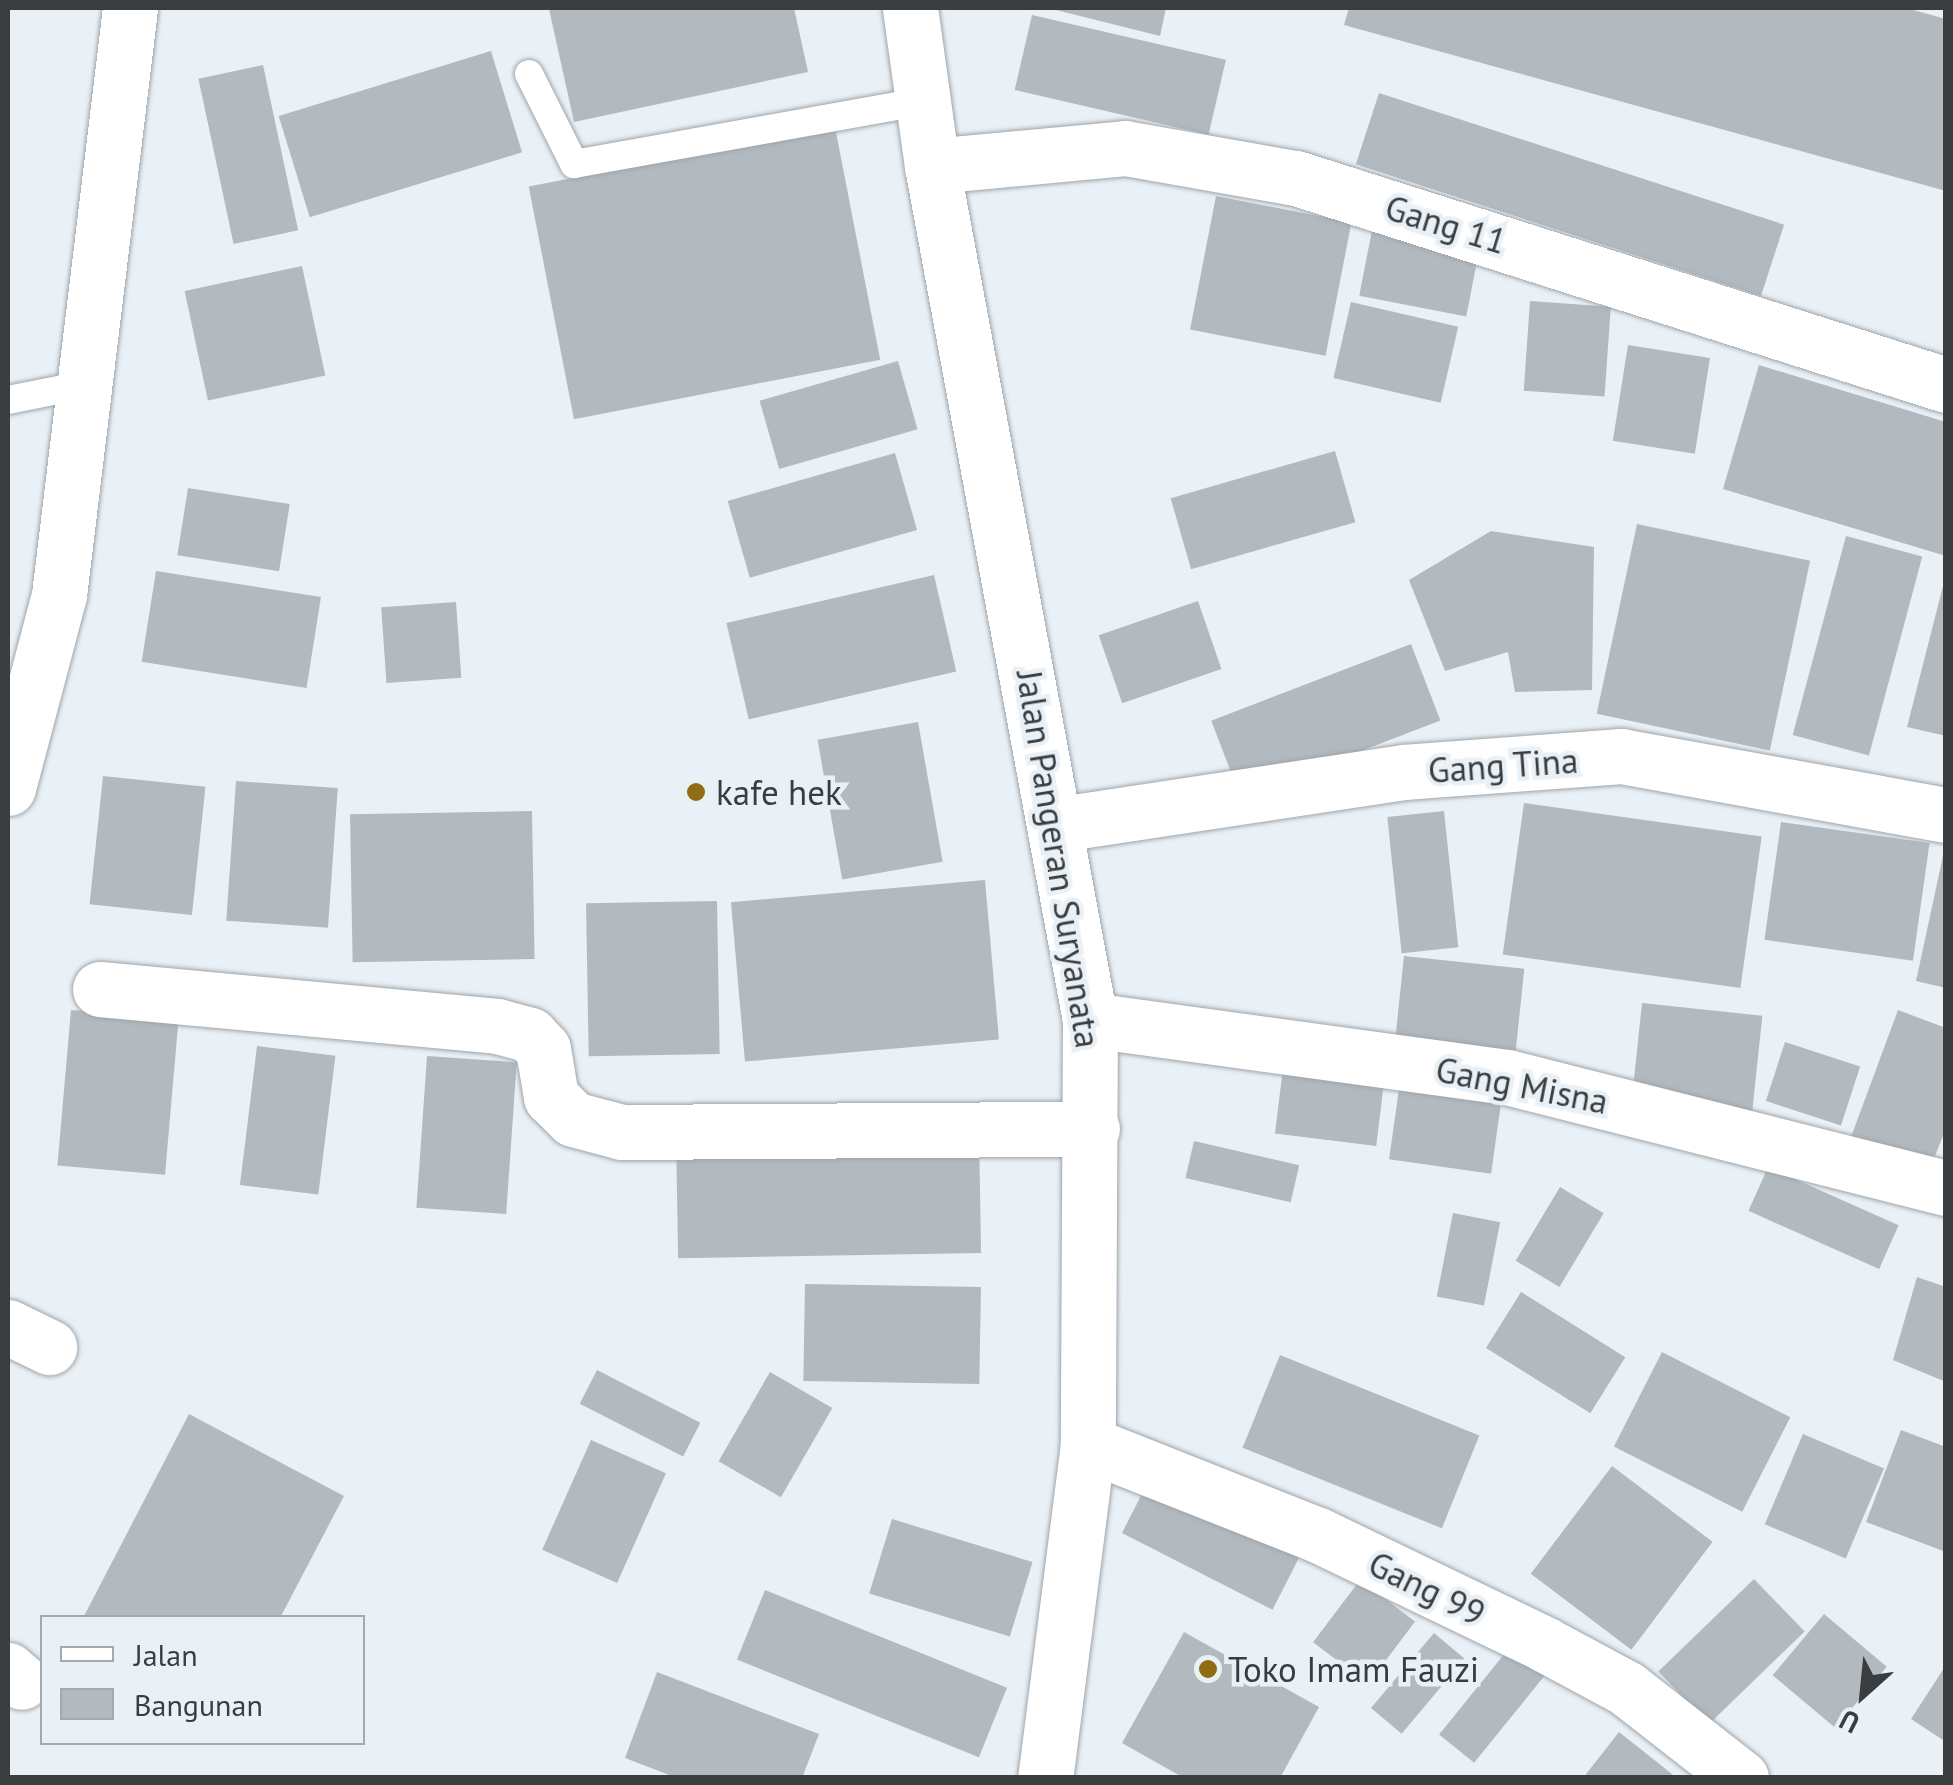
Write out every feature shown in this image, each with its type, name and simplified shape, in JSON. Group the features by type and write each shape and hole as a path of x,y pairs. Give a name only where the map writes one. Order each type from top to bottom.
{"street":[{"path":"8,788 59,595 130,8"},
{"name":"Jalan Pangeran Suryanata","path":"910,8 932,166 1060,824 1090,1020 1088,1444 1045,1778"},
{"name":"Gang 11","path":"932,166 1124,148 1296,178 1946,385"},
{"name":"Gang Tina","path":"1060,824 1402,772 1622,756 1946,815"},
{"path":"100,989 514,1031 544,1049 551,1097 573,1119 622,1132 1092,1129"},
{"name":"Gang Misna","path":"1090,1020 1507,1076 1946,1188"},
{"name":"Gang 99","path":"1088,1444 1318,1535 1544,1644 1626,1688 1741,1778"}],"lane":[{"path":"529,74 574,164 924,100"},
{"path":"8,400 82,385"}],"building":[{"path":"794,8 808,72 574,122 549,9"},
{"path":"1048,8 1166,8 1160,36"},
{"path":"1349,8 1906,8 1946,19 1946,191 1344,25"},
{"path":"1032,15 1226,60 1209,135 1015,90"},
{"path":"491,51 522,152 310,217 279,116"},
{"path":"263,65 298,230 234,244 198,79"},
{"path":"1379,93 1784,225 1761,296 1356,164"},
{"path":"835,127 880,360 574,419 529,187"},
{"path":"1216,196 1351,222 1326,356 1190,330"},
{"path":"1373,225 1480,246 1466,316 1359,296"},
{"path":"302,266 325,376 208,401 185,291"},
{"path":"1530,301 1611,307 1605,396 1524,391"},
{"path":"1351,302 1458,327 1441,403 1333,378"},
{"path":"1628,345 1710,358 1695,454 1613,441"},
{"path":"898,361 918,429 779,469 760,401"},
{"path":"1759,365 1946,422 1946,556 1723,489"},
{"path":"1335,451 1355,522 1191,569 1171,498"},
{"path":"895,453 917,530 750,578 728,501"},
{"path":"188,488 290,504 279,571 177,555"},
{"path":"1637,524 1810,561 1770,751 1597,714"},
{"path":"1491,531 1594,547 1592,690 1515,692 1508,652 1445,671 1409,580"},
{"path":"1846,536 1922,556 1869,755 1793,735"},
{"path":"156,571 321,597 307,688 142,662"},
{"path":"934,575 956,671 749,719 726,623"},
{"path":"1946,582 1946,736 1907,727"},
{"path":"1198,601 1221,669 1122,703 1099,635"},
{"path":"456,602 461,678 386,683 381,607"},
{"path":"1411,644 1440,721 1241,797 1211,721"},
{"path":"918,722 943,862 842,880 818,740"},
{"path":"103,776 205,787 192,915 90,904"},
{"path":"236,781 338,788 328,928 226,921"},
{"path":"1524,803 1762,836 1740,988 1503,955"},
{"path":"532,811 535,959 353,962 350,814"},
{"path":"1444,811 1458,947 1402,953 1387,817"},
{"path":"1781,822 1930,843 1913,961 1764,940"},
{"path":"1946,852 1946,988 1916,981"},
{"path":"985,880 999,1039 745,1062 731,902"},
{"path":"717,901 720,1054 589,1056 586,903"},
{"path":"1404,956 1524,969 1514,1067 1394,1054"},
{"path":"1642,1003 1762,1016 1752,1115 1632,1102"},
{"path":"71,1010 179,1019 165,1175 57,1165"},
{"path":"1898,1010 1946,1028 1946,1128 1931,1166 1851,1137"},
{"path":"1785,1042 1860,1066 1841,1125 1766,1101"},
{"path":"257,1046 335,1056 318,1195 240,1185"},
{"path":"427,1056 517,1062 506,1214 416,1208"},
{"path":"1283,1068 1384,1080 1376,1146 1275,1134"},
{"path":"1399,1089 1501,1103 1491,1174 1389,1159"},
{"path":"979,1133 981,1253 678,1258 676,1138"},
{"path":"1194,1141 1299,1165 1291,1202 1185,1178"},
{"path":"1768,1167 1899,1225 1879,1269 1748,1211"},
{"path":"1560,1187 1604,1213 1559,1287 1516,1261"},
{"path":"1453,1213 1500,1222 1484,1306 1437,1296"},
{"path":"1917,1277 1946,1287 1946,1382 1893,1360"},
{"path":"805,1284 981,1287 979,1384 803,1381"},
{"path":"1521,1292 1625,1357 1590,1413 1486,1348"},
{"path":"1662,1352 1790,1417 1742,1512 1614,1446"},
{"path":"1280,1355 1479,1436 1442,1528 1243,1448"},
{"path":"597,1370 700,1423 683,1457 580,1404"},
{"path":"770,1372 832,1408 781,1497 718,1461"},
{"path":"189,1414 344,1496 282,1615 85,1615"},
{"path":"1901,1430 1946,1447 1946,1552 1866,1522"},
{"path":"1803,1434 1884,1468 1846,1559 1765,1524"},
{"path":"591,1440 666,1473 617,1583 542,1550"},
{"path":"1612,1466 1713,1542 1631,1650 1531,1574"},
{"path":"1151,1476 1302,1553 1273,1610 1122,1533"},
{"path":"892,1519 1033,1562 1010,1637 869,1594"},
{"path":"1754,1579 1805,1632 1709,1724 1658,1671"},
{"path":"1360,1580 1415,1622 1368,1684 1313,1642"},
{"path":"765,1590 1007,1688 979,1757 737,1660"},
{"path":"1824,1614 1887,1667 1835,1728 1773,1675"},
{"name":"Toko Imam Fauzi","path":"1184,1632 1319,1707 1280,1778 1184,1778 1122,1743"},
{"path":"1434,1633 1465,1659 1402,1734 1371,1708"},
{"path":"1514,1642 1549,1670 1474,1763 1439,1734"},
{"path":"1946,1665 1946,1742 1911,1719"},
{"path":"657,1672 819,1734 802,1778 677,1778 625,1758"},
{"path":"1619,1732 1672,1774 1669,1778 1583,1778"}],"place":[{"name":"kafe hek","path":"696,792"},
{"name":"Toko Imam Fauzi","path":"1208,1669"}]}
